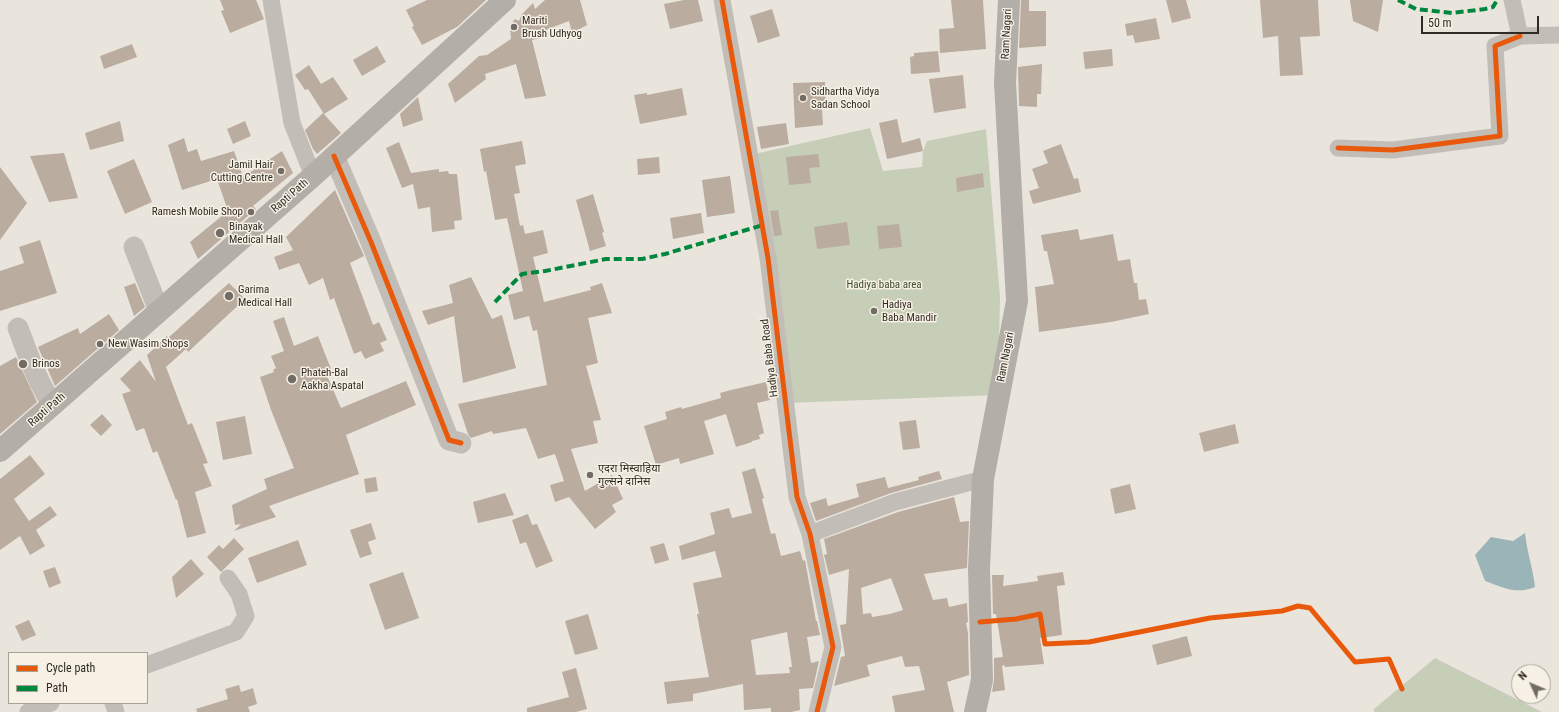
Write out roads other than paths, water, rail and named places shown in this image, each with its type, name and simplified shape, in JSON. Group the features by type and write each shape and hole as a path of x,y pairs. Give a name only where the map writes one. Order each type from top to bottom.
{"main road":[{"name":"Rapti Path","path":"0,451 313,176 505,0"},
{"name":"Ram Nagari","path":"975,712 982,680 979,569 983,479 1017,301 1005,83 1009,0"}],"street":[{"path":"271,0 292,123 313,176"},
{"name":"Hadiya Baba Road","path":"722,0 768,258 797,497 810,534 833,647 817,712"},
{"path":"1512,0 1520,36"},
{"path":"1338,148 1393,150 1500,136 1495,46 1520,36 1559,36"},
{"path":"334,156 371,242 449,440 461,443"},
{"path":"134,247 159,311"},
{"path":"18,328 32,367 52,405"},
{"path":"810,534 895,502 983,479"},
{"path":"148,665 236,632 246,616 239,594 228,578"},
{"path":"28,712 48,704"}],"water":[{"path":"1525,533 1535,587 1515,590 1503,588 1485,581 1475,555 1491,537 1513,541"}],"place":[{"name":"Mariti Brush Udhyog","path":"514,27"},
{"name":"Sidhartha Vidya Sadan School","path":"803,98"},
{"name":"Jamil Hair Cutting Centre","path":"281,171"},
{"name":"Ramesh Mobile Shop","path":"251,212"},
{"name":"Binayak Medical Hall","path":"220,233"},
{"name":"Garima Medical Hall","path":"229,296"},
{"name":"Hadiya Baba Mandir","path":"874,311"},
{"name":"New Wasim Shops","path":"100,344"},
{"name":"Brinos","path":"23,364"},
{"name":"Phateh-Bal Aakha Aspatal","path":"292,379"},
{"name":"एदरा मिस्वाहिया गुल्सने दानिस","path":"590,475"}],"park label":[{"name":"Hadiya baba area","path":"884,285"}]}
